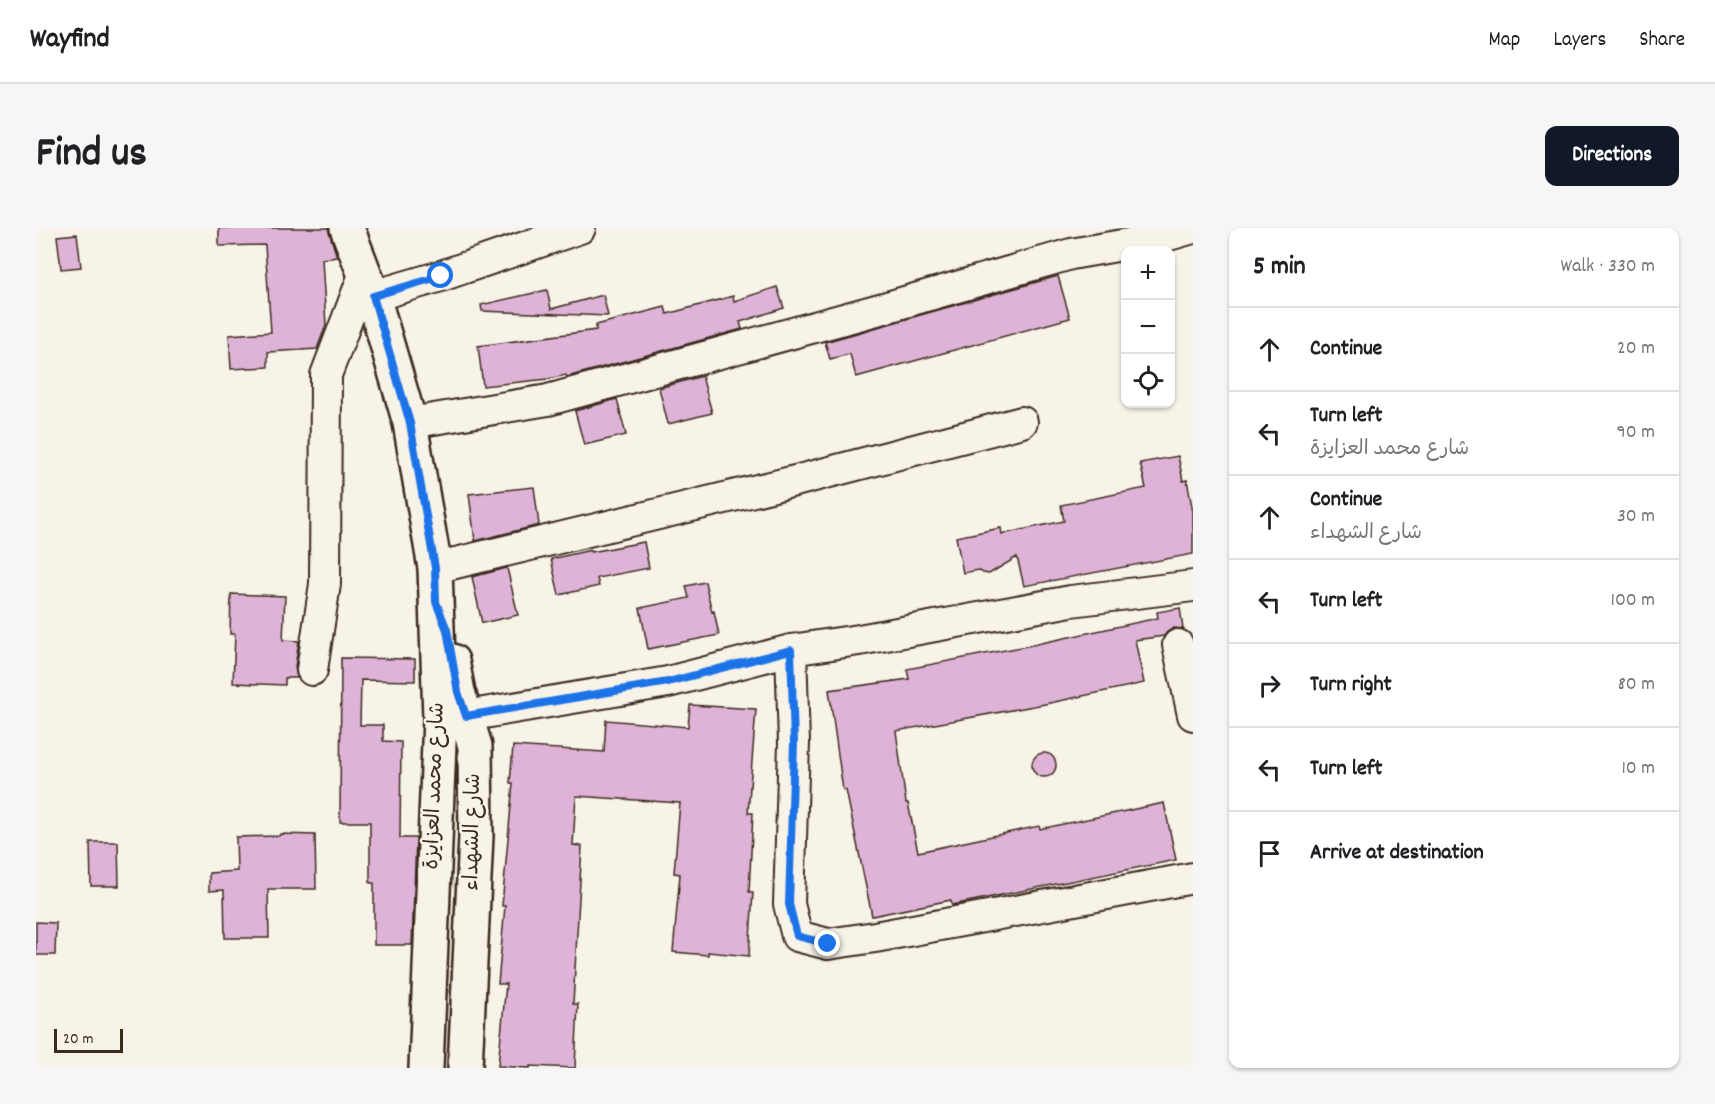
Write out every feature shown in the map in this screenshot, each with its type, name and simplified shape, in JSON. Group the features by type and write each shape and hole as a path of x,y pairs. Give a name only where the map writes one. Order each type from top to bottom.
{"main road":[{"path":"346,228 368,285 410,423 435,568"},
{"name":"شارع الشهداء","path":"435,568 436,602 447,630 458,692 453,717 475,746 476,836 465,1068"},
{"name":"شارع محمد العزايزة","path":"426,1068 453,717"}],"street":[{"path":"312,670 325,584 326,375 368,285 441,276 580,228"},
{"path":"410,423 548,400 1071,254 1151,240 1193,228"},
{"path":"435,568 795,481 1022,422"},
{"path":"453,717 668,682 791,650 859,640 1071,601 1193,586"},
{"path":"1178,645 1193,715"},
{"path":"791,650 794,743 789,904 797,936 828,944 863,939 1193,878"}],"building":[{"path":"219,228 328,228 337,257 322,259 326,325 317,349 268,352 268,367 231,369 229,335 271,332 265,245 219,246"},
{"path":"77,234 81,267 61,269 57,236"},
{"path":"1058,276 1070,318 856,377 850,354 830,359 825,342"},
{"path":"777,287 784,308 740,322 742,329 567,377 566,375 483,386 478,346 596,330 596,325 665,307 667,314 733,296 734,301"},
{"path":"547,290 551,309 603,295 608,316 482,311 481,305"},
{"path":"702,376 712,413 668,424 659,388"},
{"path":"617,399 626,435 584,445 575,411"},
{"path":"1178,456 1183,481 1187,480 1193,512 1193,554 1024,586 1017,557 989,574 979,570 963,573 956,537 1001,528 1002,534 1064,521 1061,505 1146,488 1140,463"},
{"path":"534,487 539,525 475,541 469,494"},
{"path":"644,542 649,568 597,578 599,586 559,595 551,559"},
{"path":"507,568 518,615 482,623 472,577"},
{"path":"705,582 719,635 648,649 640,608 689,598 686,586"},
{"path":"231,594 285,596 283,640 299,641 295,667 297,678 285,678 285,685 233,683 235,634 230,634"},
{"path":"1180,608 1183,629 1174,628 1164,636 1135,640 1144,683 1045,704 896,731 906,803 908,803 918,852 1039,826 1040,829 1164,803 1176,860 952,905 951,900 872,916 846,790 843,790 829,690 909,679 907,669 1158,618 1157,612"},
{"path":"341,658 415,659 415,681 361,680 360,725 383,725 383,741 401,742 400,838 416,838 412,945 374,945 374,883 370,883 370,822 340,822"},
{"path":"690,705 756,709 748,813 753,813 749,892 753,892 749,956 708,952 708,955 673,952 680,874 674,873 680,803 576,796 573,845 582,846 573,1004 578,1004 575,1068 498,1066 506,984 498,984 505,906 502,906 513,783 510,783 513,746 604,752 606,720 688,727"},
{"path":"1044,753 1053,756 1056,765 1053,774 1044,777 1035,774 1032,765 1035,756"},
{"path":"280,834 315,835 316,889 268,889 269,938 225,938 224,890 209,891 209,873 237,871 236,837 279,836"},
{"path":"90,842 118,842 119,886 91,886"},
{"path":"36,922 56,923 55,955 36,955"}],"route":[{"path":"441,276 373,296 410,423 435,568 436,602 447,630 458,692 466,716 668,682 791,650 794,743 789,904 797,936 828,944"}]}
